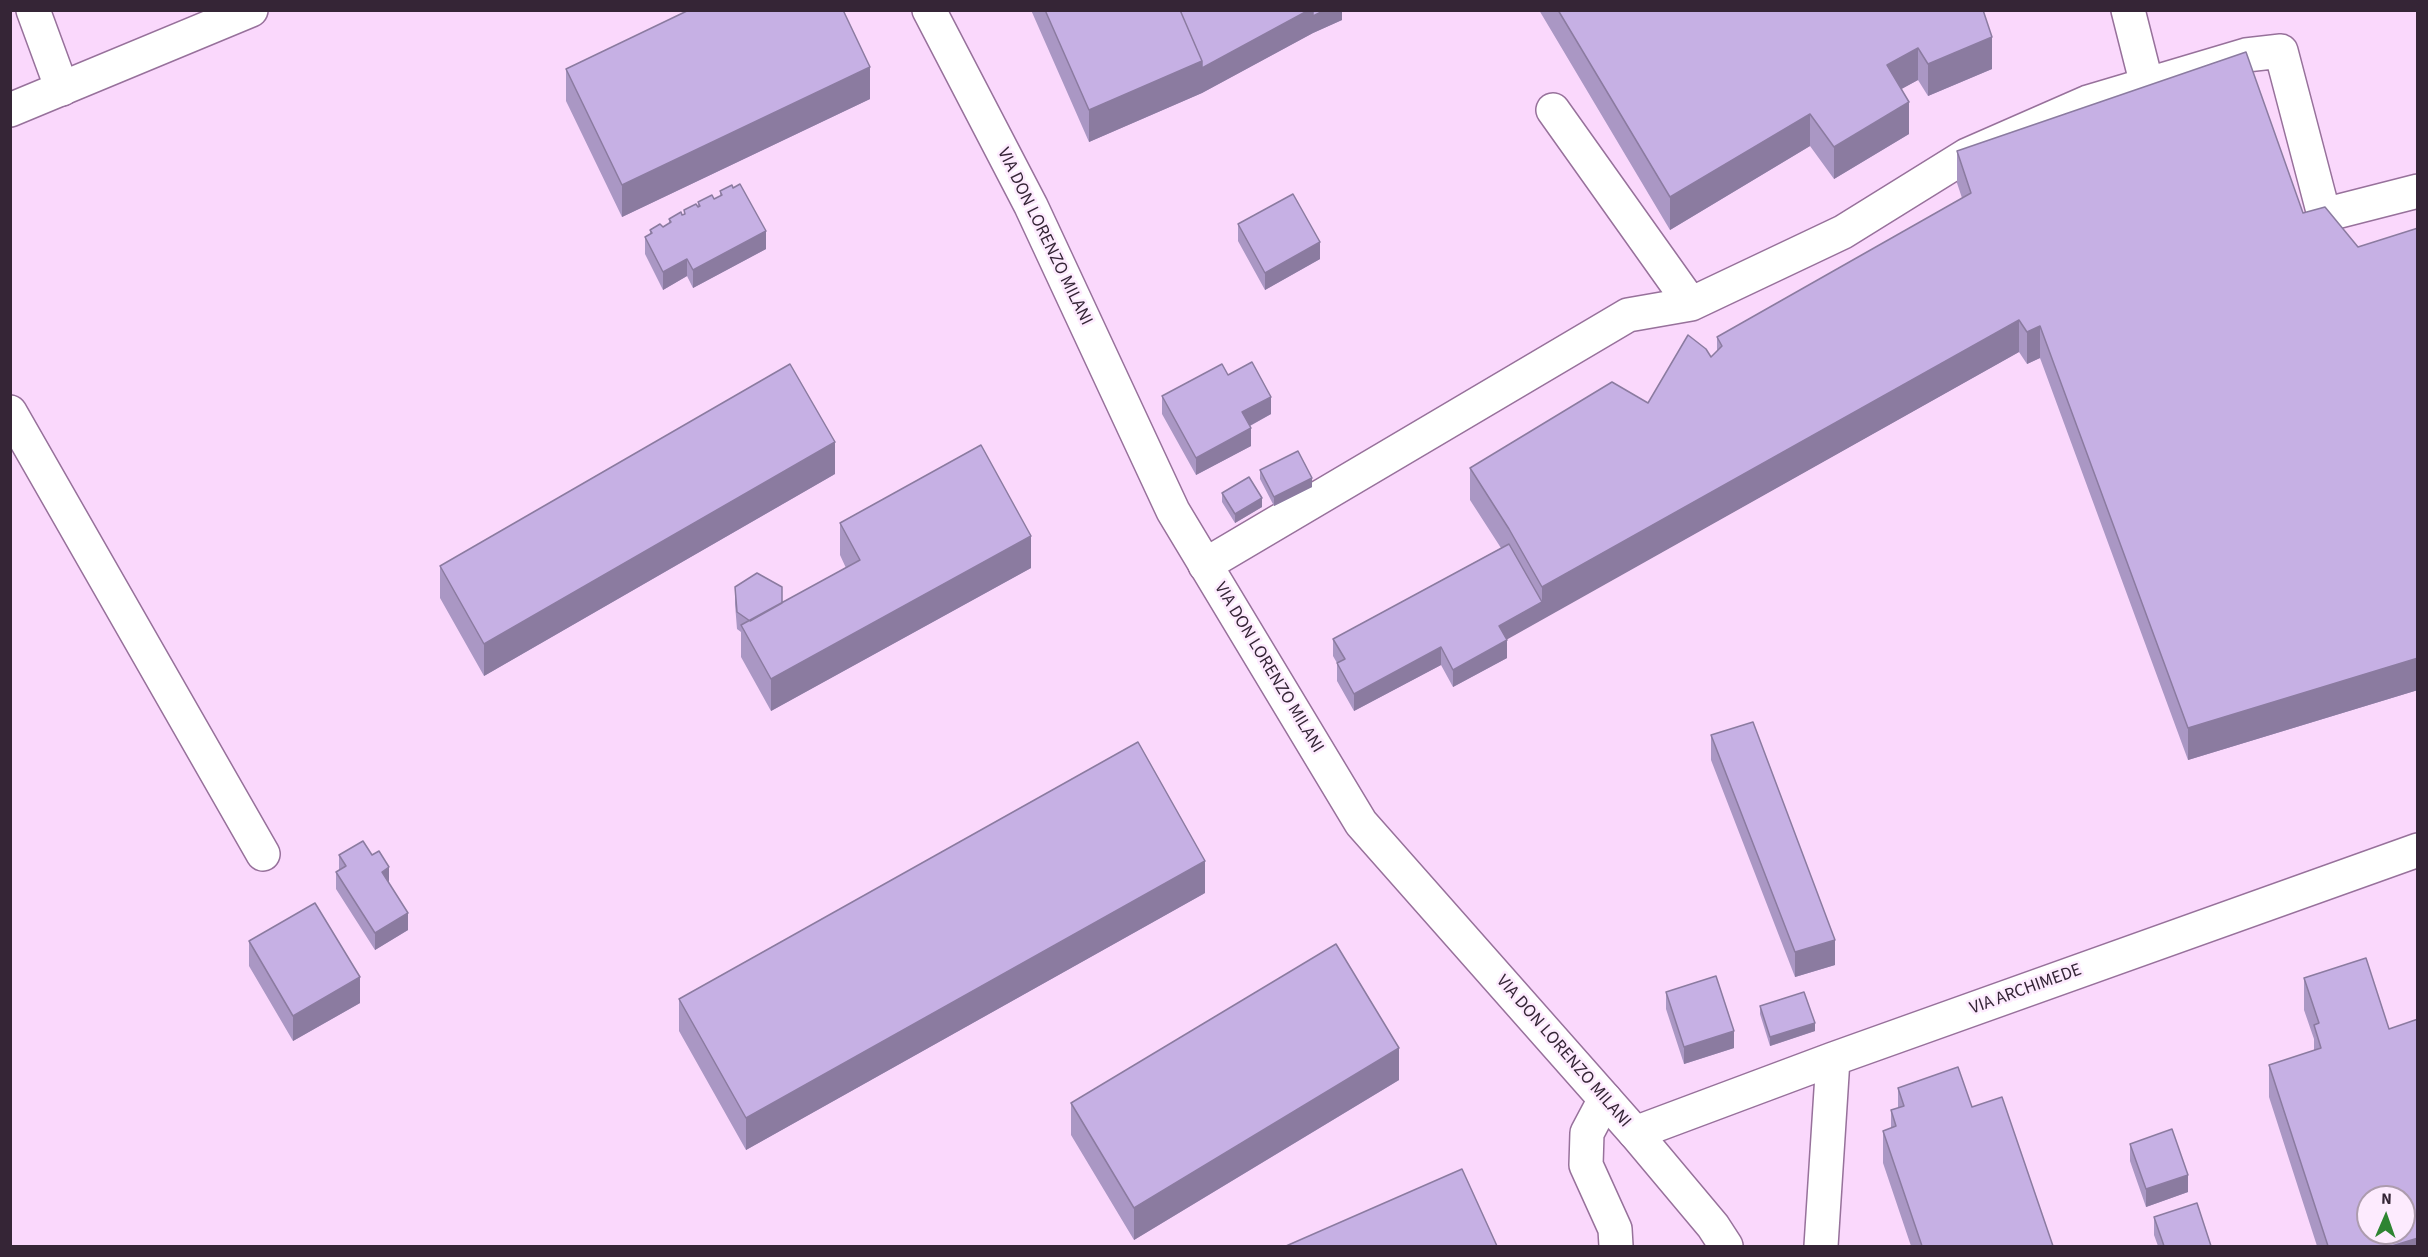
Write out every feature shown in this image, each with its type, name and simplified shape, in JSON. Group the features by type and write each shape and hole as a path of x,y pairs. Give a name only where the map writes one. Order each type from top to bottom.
{"street":[{"path":"33,10 62,89"},
{"path":"10,110 251,10"},
{"name":"VIA DON LORENZO MILANI","path":"929,10 1031,206 1173,511 1361,822 1635,1133 1713,1226 1726,1246"},
{"path":"2128,10 2147,85"},
{"path":"1205,565 1628,315 1691,304 1843,232 1967,155 2088,102 2246,55 2281,51 2324,215 2418,191"},
{"path":"1553,110 1691,304"},
{"path":"10,412 263,854"},
{"name":"VIA ARCHIMEDE","path":"1635,1133 1833,1059 2418,850"},
{"path":"1821,1246 1833,1059"},
{"path":"1605,1099 1587,1133 1586,1165 1615,1229 1616,1246"}],"building":[{"path":"689,10 843,10 870,67 622,185 566,69"},
{"path":"1045,10 1180,10 1202,61 1089,110"},
{"path":"1180,10 1309,10 1202,68 1202,61"},
{"path":"1313,10 1325,10 1313,16"},
{"path":"1558,10 1983,10 1992,37 1928,64 1918,48 1887,65 1909,102 1834,147 1810,114 1670,197"},
{"path":"2246,52 2303,213 2325,207 2358,247 2418,228 2418,658 2188,728 2040,326 2027,332 2019,320 1542,587 1470,468 1612,382 1648,403 1688,335 1706,349 1711,357 1722,346 1717,337 1971,193 1957,151"},
{"path":"740,184 766,231 693,270 687,259 663,272 645,237 652,233 650,230 660,224 663,227 671,222 669,219 681,212 682,215 685,214 684,210 696,204 700,206 698,202 712,195 714,199 722,195 720,191"},
{"path":"1293,194 1320,242 1265,273 1238,224"},
{"path":"1252,362 1271,397 1242,412 1251,428 1196,458 1162,396 1222,364 1228,375"},
{"path":"790,364 835,442 484,644 440,566"},
{"path":"981,445 1031,536 771,679 741,625 860,560 840,523"},
{"path":"1298,451 1312,478 1274,497 1260,470"},
{"path":"1249,477 1262,498 1235,514 1222,493"},
{"path":"1509,544 1542,602 1499,626 1507,640 1453,670 1441,647 1354,694 1337,663 1345,659 1333,639"},
{"path":"757,573 782,587 782,603 750,621 737,612 735,587"},
{"path":"1753,722 1835,940 1795,952 1711,735"},
{"path":"1138,742 1205,861 746,1118 679,999"},
{"path":"363,841 372,855 379,851 389,867 382,872 408,913 375,933 336,872 346,866 339,855"},
{"path":"315,903 360,977 293,1016 249,941"},
{"path":"1336,944 1399,1048 1134,1208 1071,1103"},
{"path":"2366,958 2389,1029 2418,1019 2418,1238 2416,1239 2416,1185 2356,1185 2356,1245 2395,1245 2328,1246 2269,1065 2321,1048 2314,1025 2319,1023 2304,978"},
{"path":"1716,976 1734,1031 1684,1047 1666,992"},
{"path":"1804,992 1815,1023 1770,1037 1760,1006"},
{"path":"1958,1067 1972,1107 2002,1097 2053,1246 1922,1246 1883,1131 1896,1126 1891,1110 1904,1106 1898,1088"},
{"path":"2172,1129 2188,1175 2146,1189 2130,1144"},
{"path":"1462,1169 1497,1246 1286,1246"},
{"path":"2197,1203 2211,1246 2164,1246 2154,1217"}]}
